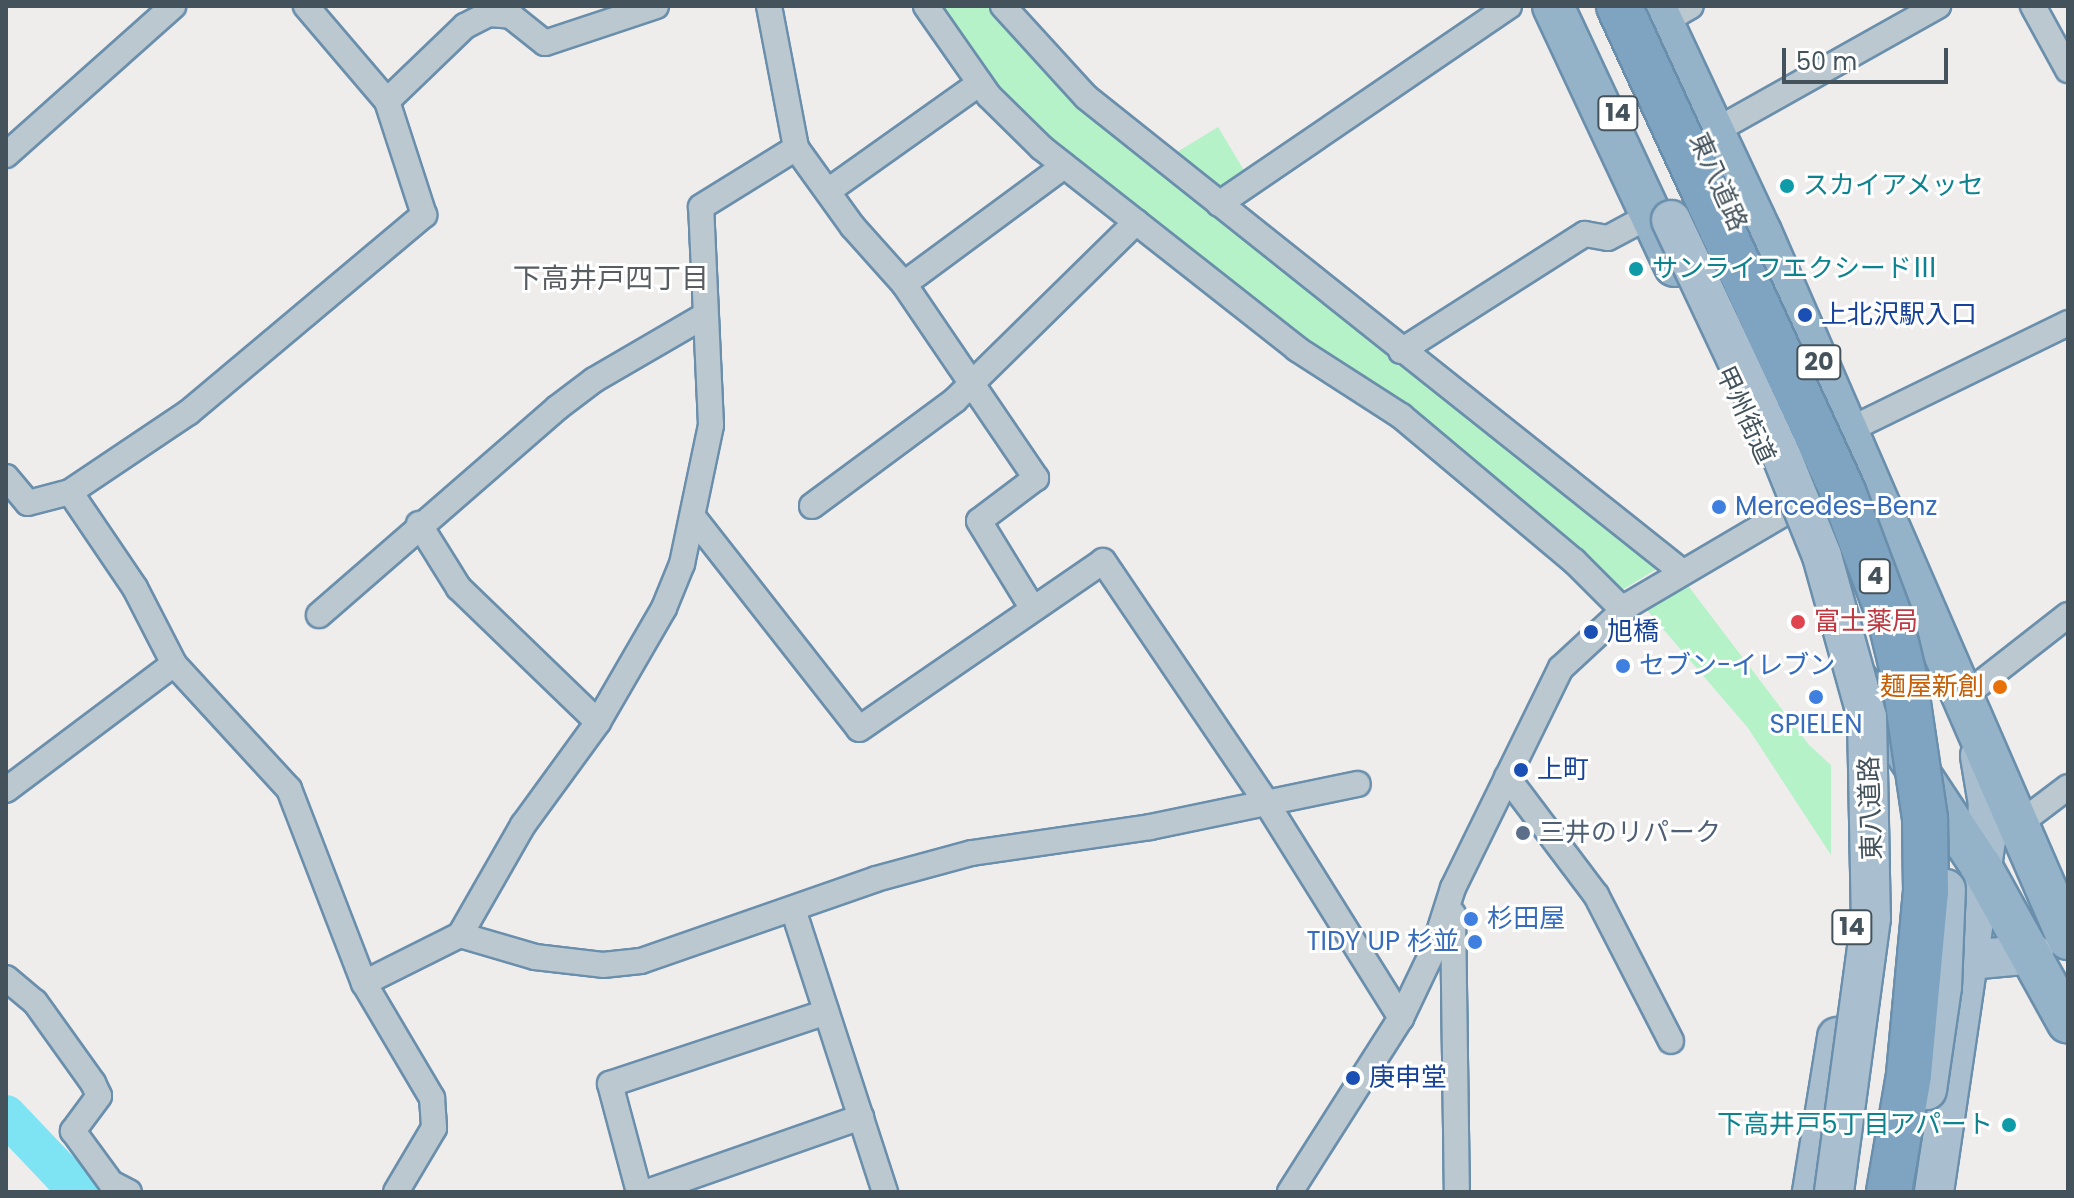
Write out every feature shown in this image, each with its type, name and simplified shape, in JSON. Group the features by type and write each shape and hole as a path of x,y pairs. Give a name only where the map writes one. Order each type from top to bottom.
{"highway":[{"name":"甲州街道","path":"1553,6 1661,218 1789,509 1845,659 1981,866 2051,946"},
{"name":"4","path":"1591,6 1802,470 1841,563 1876,682 1896,818 1897,890 1893,972 1859,1192"},
{"name":"4","path":"1619,6 1843,492 1890,618 1904,676 1925,819 1926,891 1914,1032 1889,1192"},
{"name":"甲州街道","path":"1663,10 2019,824 2068,1023"}],"main road":[{"name":"東八道路","path":"1565,6 1661,218 1778,447 1822,556 1867,717 1871,918 1834,1192"},
{"name":"東八道路","path":"1663,10 1723,197 1866,506 1915,642 1943,800 1946,879 1942,987 1910,1192"},
{"name":"14","path":"1812,1192 1851,951 1855,815 1845,659"},
{"path":"1934,1192 1969,960 1988,804 1968,710"},
{"path":"1969,960 2051,946"}],"street":[{"path":"6,155 173,6"},
{"path":"6,477 28,503 70,492 189,412 424,215 387,101 306,6"},
{"path":"387,101 465,26 489,14 510,11 545,43 656,6"},
{"path":"769,6 796,148 904,284 1036,478 979,521 1033,609"},
{"path":"926,6 980,83 1064,166 1297,349 1401,416 1574,561 1623,610"},
{"path":"1003,6 1086,97 1681,571"},
{"path":"1219,204 1509,6"},
{"path":"1715,131 1938,6"},
{"path":"2033,6 2068,70"},
{"path":"828,191 980,83"},
{"path":"364,983 460,935 542,796 598,722 664,608 682,564 711,425 701,207 796,148"},
{"path":"904,284 1064,166"},
{"path":"1401,351 1585,234 1608,238 1661,218"},
{"path":"812,506 971,384 1136,222"},
{"path":"319,615 419,524 594,380 704,316"},
{"path":"1849,430 2068,323"},
{"path":"1290,1192 1401,1018 1433,951 1453,888 1561,668 1623,610 1681,571 1864,469"},
{"path":"70,492 135,588 174,664 289,789 364,983 432,1098 434,1128 396,1192"},
{"path":"693,517 859,729 1103,561 1266,802 1401,1018"},
{"path":"419,524 459,588 598,722"},
{"path":"1968,710 2068,615"},
{"path":"6,790 174,664"},
{"path":"1507,777 1586,878 1671,1041"},
{"path":"460,935 535,957 603,965 679,952 876,879 972,853 1150,827 1358,784"},
{"path":"2019,824 2068,787"},
{"path":"1453,888 1457,1192"},
{"path":"793,909 885,1192"},
{"path":"6,978 35,1002 93,1083 99,1096 73,1131 111,1183 129,1192"},
{"path":"639,1192 610,1084 826,1012"},
{"path":"647,1192 861,1117"}],"green space":[{"path":"936,6 995,6 1039,60 1353,327 1660,567 1622,590 1383,396 1297,339 1002,96"},
{"path":"1218,127 1248,177 1220,197 1169,157"},
{"path":"1686,583 1809,745 1831,765 1831,855 1748,728 1646,609"}],"waterway":[{"path":"6,1115 79,1192"}],"place":[{"name":"スカイアメッセ","path":"1787,186"},
{"name":"サンライフエクシードⅢ","path":"1636,269"},
{"name":"上北沢駅入口","path":"1805,315"},
{"name":"Mercedes-Benz","path":"1719,507"},
{"name":"富士薬局","path":"1798,622"},
{"name":"旭橋","path":"1591,632"},
{"name":"セブン-イレブン","path":"1623,666"},
{"name":"麺屋新創","path":"2000,687"},
{"name":"SPIELEN","path":"1816,697"},
{"name":"上町","path":"1521,770"},
{"name":"三井のリパーク","path":"1523,833"},
{"name":"杉田屋","path":"1471,919"},
{"name":"TIDY UP 杉並","path":"1475,942"},
{"name":"庚申堂","path":"1353,1078"},
{"name":"下高井戸5丁目アパート","path":"2009,1125"}],"district":[{"name":"下高井戸四丁目","path":"611,279"}]}
